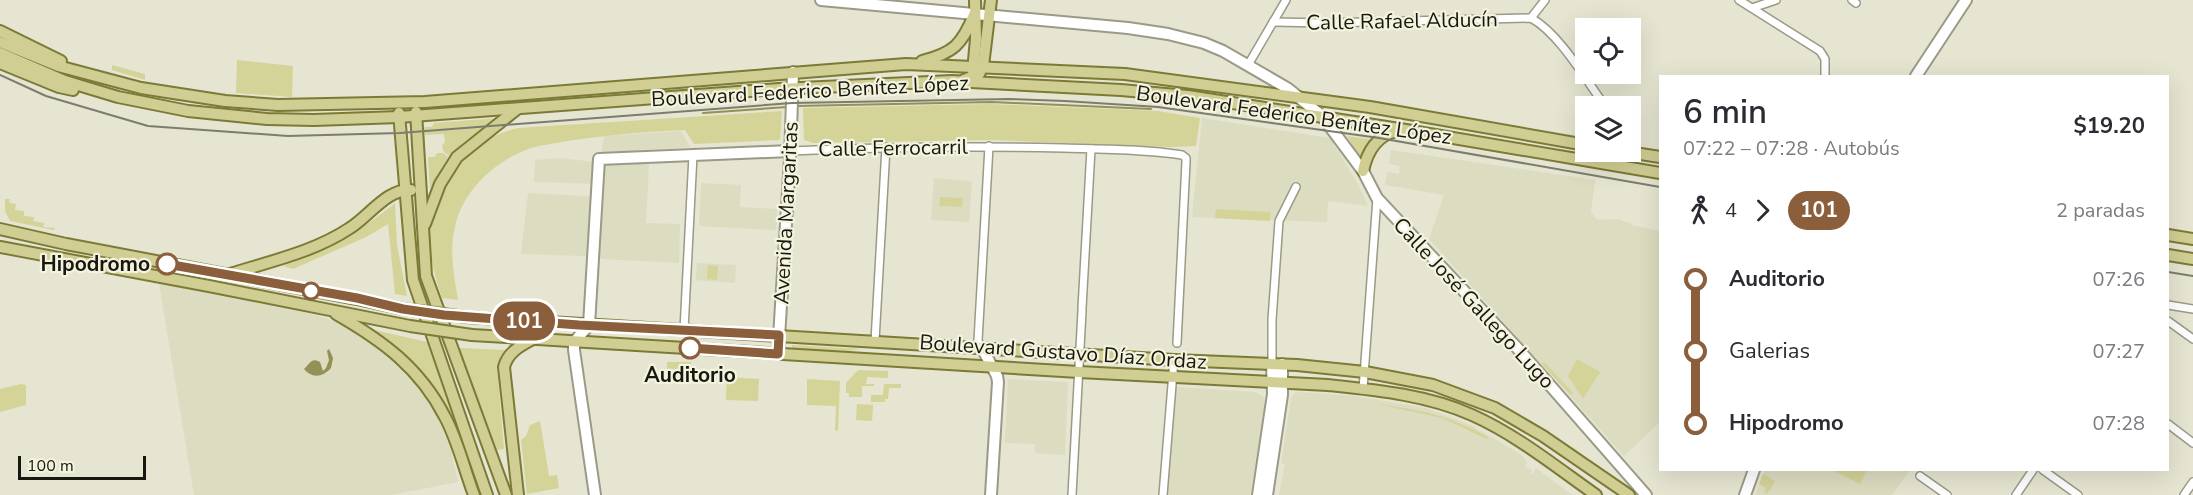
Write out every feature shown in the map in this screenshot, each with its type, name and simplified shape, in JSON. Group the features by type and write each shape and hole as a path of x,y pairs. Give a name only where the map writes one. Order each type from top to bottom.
{"main road":[{"path":"975,0 977,70 988,84"},
{"path":"977,70 990,16 991,0"},
{"path":"906,64 940,56 958,46 965,37 974,14"},
{"path":"0,31 102,79"},
{"name":"Boulevard Federico Benítez López","path":"0,42 58,66 141,88 225,101 278,105 398,104 906,64 977,70 1125,74 1306,103 1370,107 1575,143"},
{"name":"Boulevard Federico Benítez López","path":"0,53 90,90 150,104 226,116 314,120 399,117 792,88 952,81 1188,96 1322,116 1659,173"},
{"path":"0,63 59,87 75,91 90,90"},
{"path":"952,81 977,70"},
{"path":"415,102 428,283 506,495"},
{"path":"398,104 413,280 487,495"},
{"path":"423,233 435,195 452,164 464,150 517,109"},
{"path":"1363,171 1365,160 1379,138 1385,134 1406,130"},
{"path":"1641,154 1659,157"},
{"path":"227,275 293,255 331,239 355,225 393,192 405,189 415,191 422,200"},
{"name":"Boulevard Gustavo Díaz Ordaz","path":"0,229 66,244 357,298 403,309 466,317 1174,360 1277,364 1365,372 1434,385 1488,405 1543,436 1629,495"},
{"path":"2169,235 2193,239"},
{"name":"Boulevard Gustavo Díaz Ordaz","path":"0,248 410,326 472,335 1363,389 1413,397 1471,414 1522,443 1595,495"},
{"path":"2169,255 2193,260"},
{"path":"325,308 382,342 410,366 444,416 474,495"},
{"path":"518,495 504,367 513,351 533,339"},
{"path":"464,467 494,463 507,459 513,453"}],"street":[{"name":"Calle José Gallego Lugo","path":"820,0 1168,33 1204,43 1248,65 1322,116 1363,171 1377,198 1520,351 1646,495"},
{"path":"1248,65 1286,0"},
{"path":"1545,0 1532,18 1541,23 1553,36 1598,96"},
{"path":"1739,0 1820,51 1825,59 1825,75"},
{"path":"1752,8 1776,0"},
{"path":"1917,75 1966,0"},
{"name":"Calle Rafael Alducín","path":"1273,22 1326,23 1532,18"},
{"name":"Avenida Margaritas","path":"778,354 793,72"},
{"path":"989,146 978,341 998,382 991,495"},
{"name":"Calle Ferrocarril","path":"589,325 599,159 886,147 989,146 1091,149 1178,154 1186,158 1177,343"},
{"path":"875,341 886,147"},
{"path":"1072,495 1091,149"},
{"path":"684,330 693,155"},
{"path":"1267,495 1279,383 1272,320 1279,221 1296,187"},
{"path":"1363,389 1377,198"},
{"path":"2169,305 2193,309"},
{"path":"2169,322 2193,339"},
{"path":"589,325 574,342 574,350 595,495"},
{"path":"1163,495 1174,360"},
{"path":"1258,495 1279,383"},
{"path":"2169,425 2193,443"},
{"path":"1745,495 1754,471"},
{"path":"2016,495 2033,471"},
{"path":"2044,471 2078,495"},
{"path":"1920,476 1947,495"},
{"path":"2184,495 2193,482"}],"shaded area":[{"path":"237,60 293,66 292,97 236,93"},
{"path":"112,65 145,74 145,80 112,70"},
{"path":"991,104 1158,111 1200,118 1196,146 990,140 813,143 804,140 803,108"},
{"path":"782,111 780,140 694,144 685,130 624,134 538,146 505,160 473,189 459,214 452,245 458,300 442,298 431,256 429,226 431,218 444,186 459,163 491,138 518,128"},
{"path":"499,118 465,141 449,156 444,152 442,146 445,142 444,134 425,135 424,127 432,127 434,123"},
{"path":"1202,118 1330,138 1359,186 1368,206 1328,201 1327,222 1192,217"},
{"path":"681,131 690,147 639,150 641,164 649,164 646,223 680,224 679,263 521,254 528,193 603,197 603,184 534,182 535,160 559,158 604,163 602,145 605,136"},
{"path":"1347,136 1375,140 1361,159"},
{"path":"1391,150 1595,180 1591,212 1597,220 1621,219 1631,225 1659,231 1659,423 1624,456 1429,239 1444,195 1385,185 1387,172 1399,174 1400,166 1389,164"},
{"path":"437,153 443,153 448,157 430,190 428,157 435,157"},
{"path":"934,178 972,181 969,222 931,220"},
{"path":"701,183 741,185 740,207 777,209 776,230 699,226"},
{"path":"940,197 963,198 962,207 939,206"},
{"path":"5,199 10,199 9,203 16,204 15,210 24,211 24,216 34,217 33,221 44,223 43,227 55,228 54,230 10,221 5,211"},
{"path":"395,203 397,245 407,296 395,294 388,224 366,237 293,269 283,266 342,239 369,223"},
{"path":"1216,209 1270,212 1270,221 1215,218"},
{"path":"697,263 736,265 735,283 696,280"},
{"path":"708,265 718,266 717,280 707,279"},
{"path":"159,283 300,310 358,329 396,356 398,368 404,367 418,382 434,410 438,409 442,427 446,426 458,482 391,495 194,495"},
{"path":"370,329 427,342 458,424 431,383 415,364"},
{"path":"792,345 862,349 841,352 792,349"},
{"path":"459,348 505,350 497,366 504,449 497,450"},
{"path":"329,349 333,358 328,371 321,375 314,375 304,369 315,360 320,362 323,371 329,360 327,351"},
{"path":"1577,359 1600,372 1583,399 1568,376"},
{"path":"667,362 691,362 690,380 678,379 679,369 667,369"},
{"path":"1544,362 1573,393 1571,395 1542,364"},
{"path":"858,370 888,371 888,378 867,377 866,384 874,384 874,386 862,386 862,397 849,397 849,393 846,393 846,383"},
{"path":"727,377 759,379 758,401 726,400"},
{"path":"807,379 840,381 838,431 835,430 836,406 807,405"},
{"path":"1008,379 1068,382 1065,455 1035,453 1035,444 1005,443"},
{"path":"884,384 901,384 901,388 889,388 888,399 885,399 885,402 871,402 871,395 883,395"},
{"path":"26,385 26,405 0,412 0,389"},
{"path":"1175,387 1255,392 1263,396 1265,404 1250,495 1167,495"},
{"path":"1298,392 1355,396 1426,408 1471,425 1520,454 1527,462 1525,466 1532,470 1530,474 1532,475 1536,468 1572,495 1279,495 1285,464 1281,463 1291,398"},
{"path":"857,404 873,405 872,421 856,420"},
{"path":"1377,404 1434,414 1460,423 1488,437 1487,439 1442,418"},
{"path":"540,421 549,476 557,475 559,488 527,494 521,440 526,436 530,425"},
{"path":"1765,471 1909,471 1892,495 1755,495"},
{"path":"1835,471 1866,471 1860,484"},
{"path":"1763,474 1775,481 1767,494 1764,492 1766,488 1759,484"}],"waterway":[{"path":"796,106 992,102 1151,109"},
{"path":"703,113 787,107"}],"railway":[{"path":"0,75 46,96 148,126 288,136 400,133 792,103 1009,99 1158,107 1379,138 1659,187"},
{"path":"2169,272 2193,276"}],"bus line":[{"name":"101","path":"167,264 444,315 579,325 779,335 778,354 690,348"}],"place":[{"name":"Hipodromo","path":"167,264"},
{"name":"Auditorio","path":"690,348"}]}
